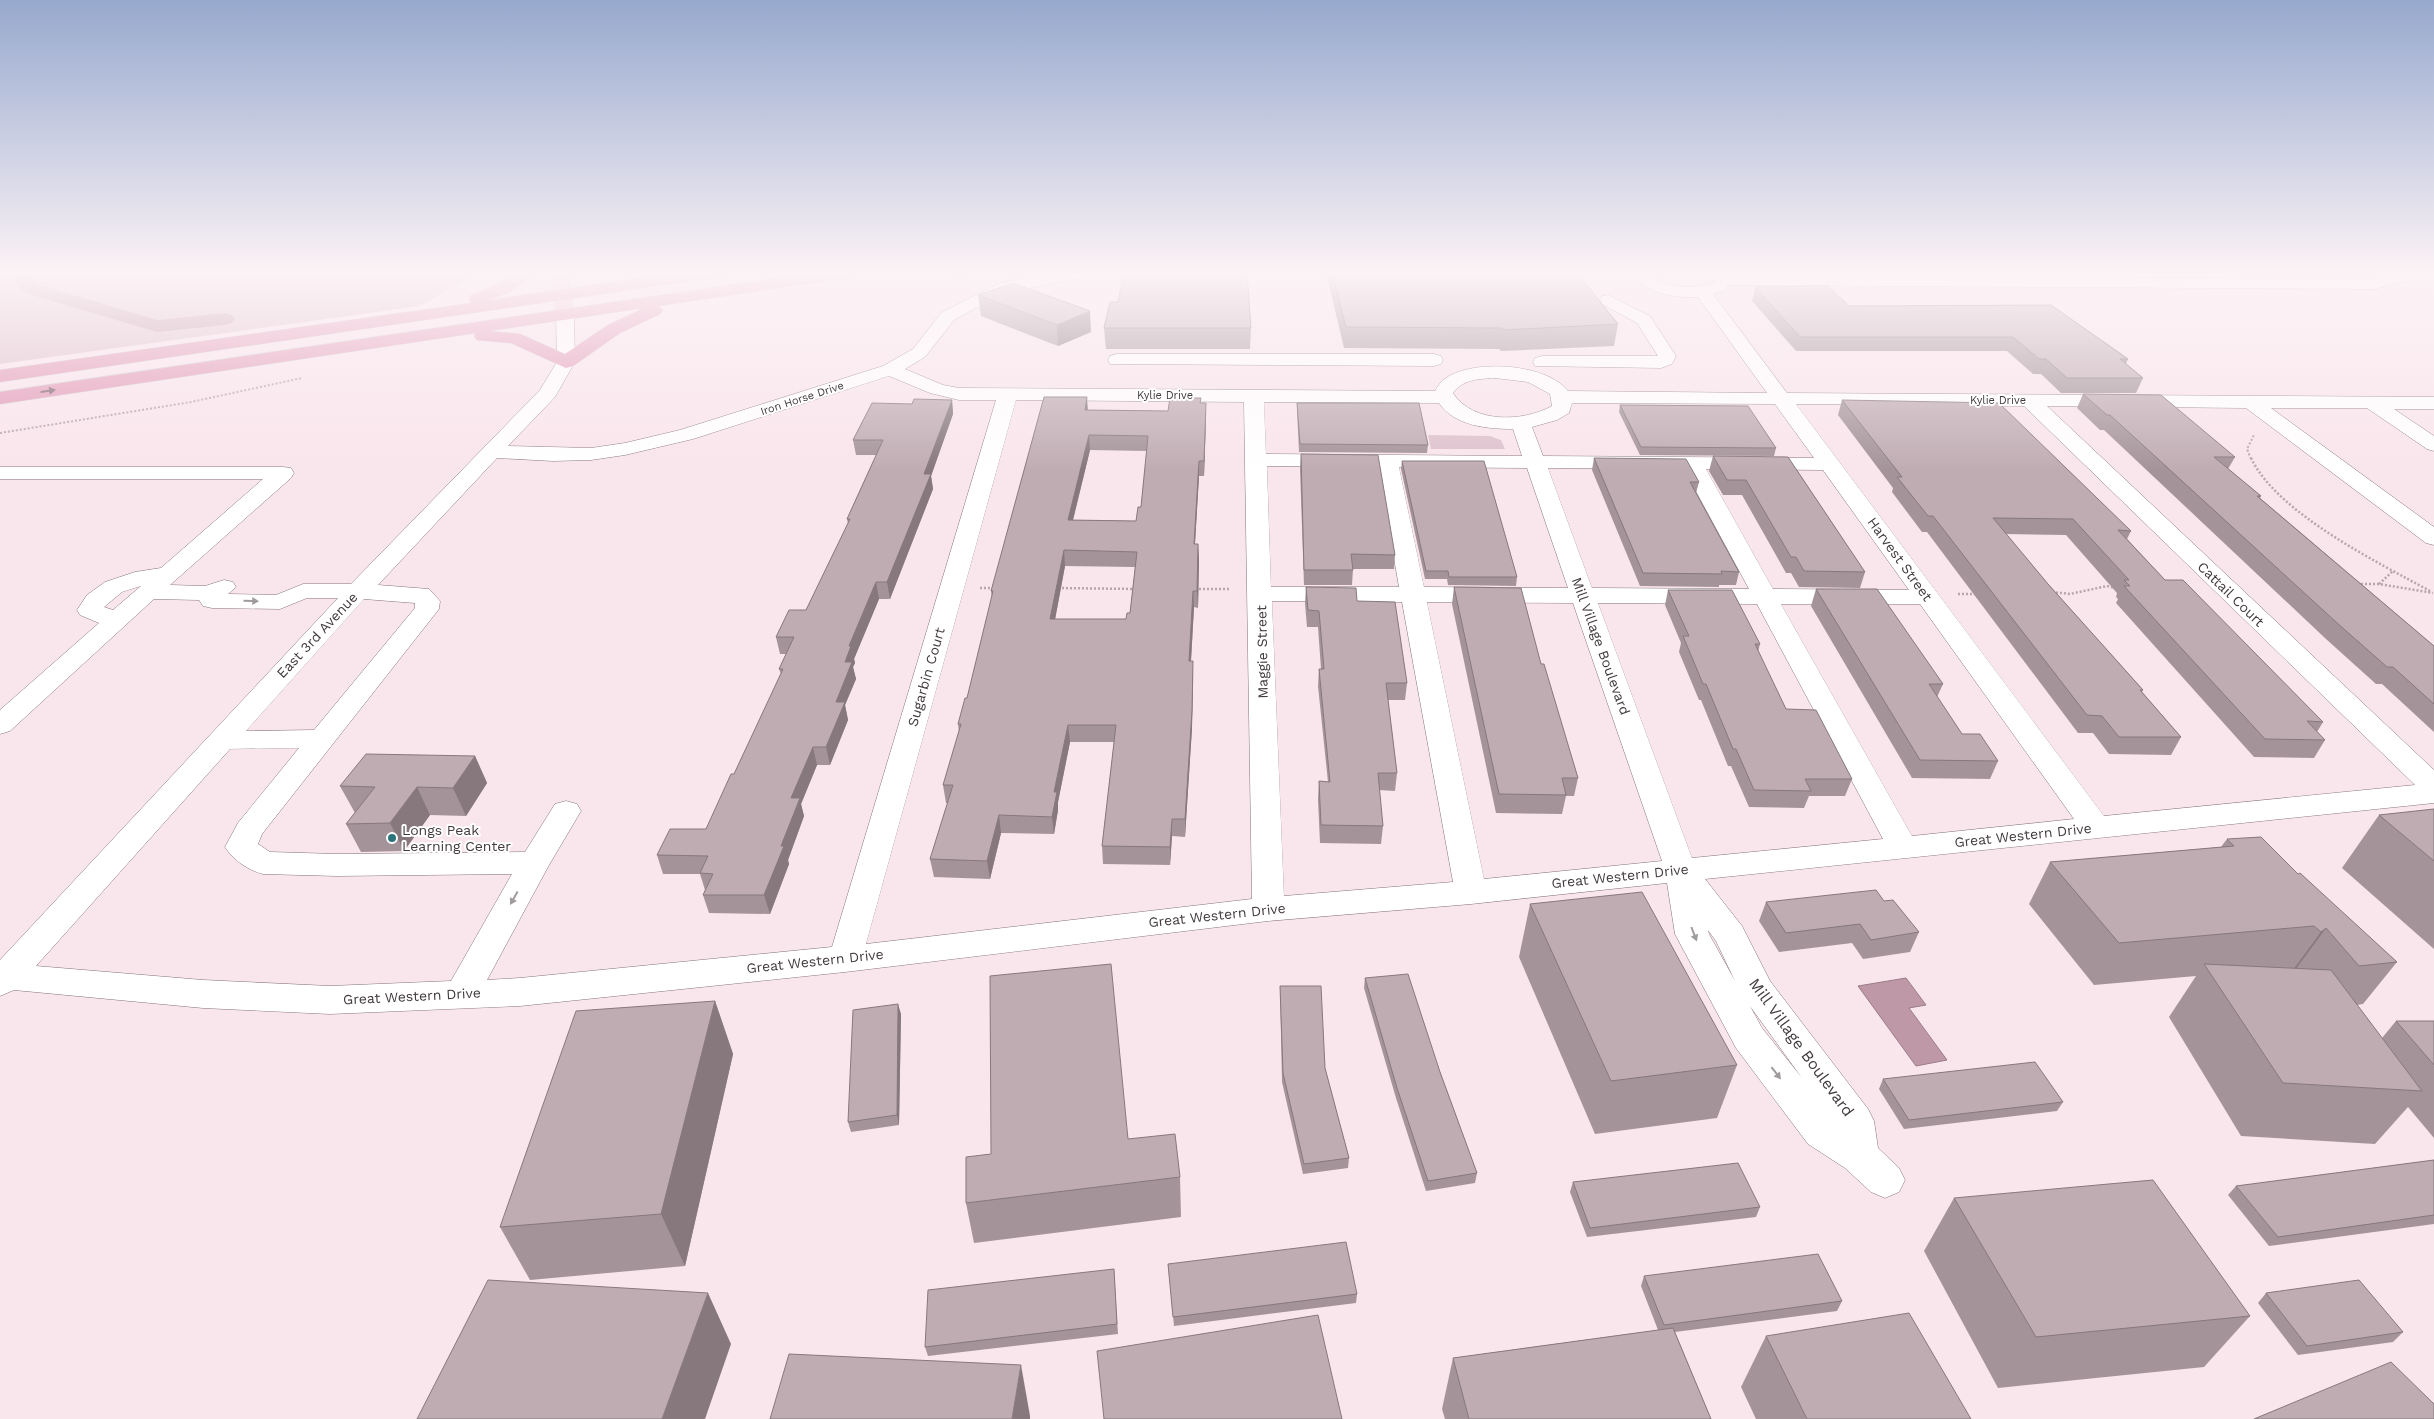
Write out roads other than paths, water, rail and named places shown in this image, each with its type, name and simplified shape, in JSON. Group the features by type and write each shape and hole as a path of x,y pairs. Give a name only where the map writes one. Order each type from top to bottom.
{"highway":[{"path":"0,376 264,338"},
{"path":"0,398 407,338"},
{"path":"514,338 566,362 601,338"}],"street":[{"path":"565,338 566,362"},
{"name":"Iron Horse Drive","path":"493,452 553,455 591,454 625,449 686,435 890,370 919,353 931,338"},
{"path":"1542,362 1661,362 1667,356 1656,338"},
{"name":"Harvest Street","path":"1746,338 1781,400 2096,827"},
{"path":"1117,360 1434,360"},
{"name":"East 3rd Avenue","path":"2,978 358,590 548,393 566,362"},
{"name":"Kylie Drive","path":"890,370 937,389 959,394 1007,396 1254,395 1444,397"},
{"path":"1495,372 1533,378 1549,384 1562,397 1562,409 1552,416 1521,423 1494,422 1473,418 1457,411 1447,402 1443,393 1448,384 1460,377 1495,372"},
{"name":"Maggie Street","path":"1254,395 1268,909"},
{"name":"Sugarbin Court","path":"845,959 1007,396"},
{"name":"Kylie Drive","path":"1562,397 2434,403"},
{"name":"Cattail Court","path":"2029,400 2434,787"},
{"path":"2251,402 2434,538"},
{"path":"2371,402 2434,445"},
{"name":"Mill Village Boulevard","path":"1521,423 1681,870 1692,934 1749,1038 1822,1132 1872,1168"},
{"path":"1256,460 1830,464"},
{"path":"1388,461 1471,892"},
{"path":"1692,464 1903,847"},
{"path":"0,473 283,473 0,726"},
{"path":"117,621 89,610 93,602 110,588 123,582 169,574"},
{"path":"148,592 207,593 212,601 280,602 302,591 358,590 420,594 428,601 427,609 248,830 242,847 263,863 336,865 534,863"},
{"path":"1260,592 1765,597 1927,596"},
{"path":"221,740 323,739"},
{"name":"Great Western Drive","path":"2,978 203,994 330,1000 520,992 845,959 1268,909 1471,892 2434,793"},
{"path":"462,994 534,863 566,811"}],"place":[{"name":"Longs Peak Learning Center","path":"392,838"}]}
